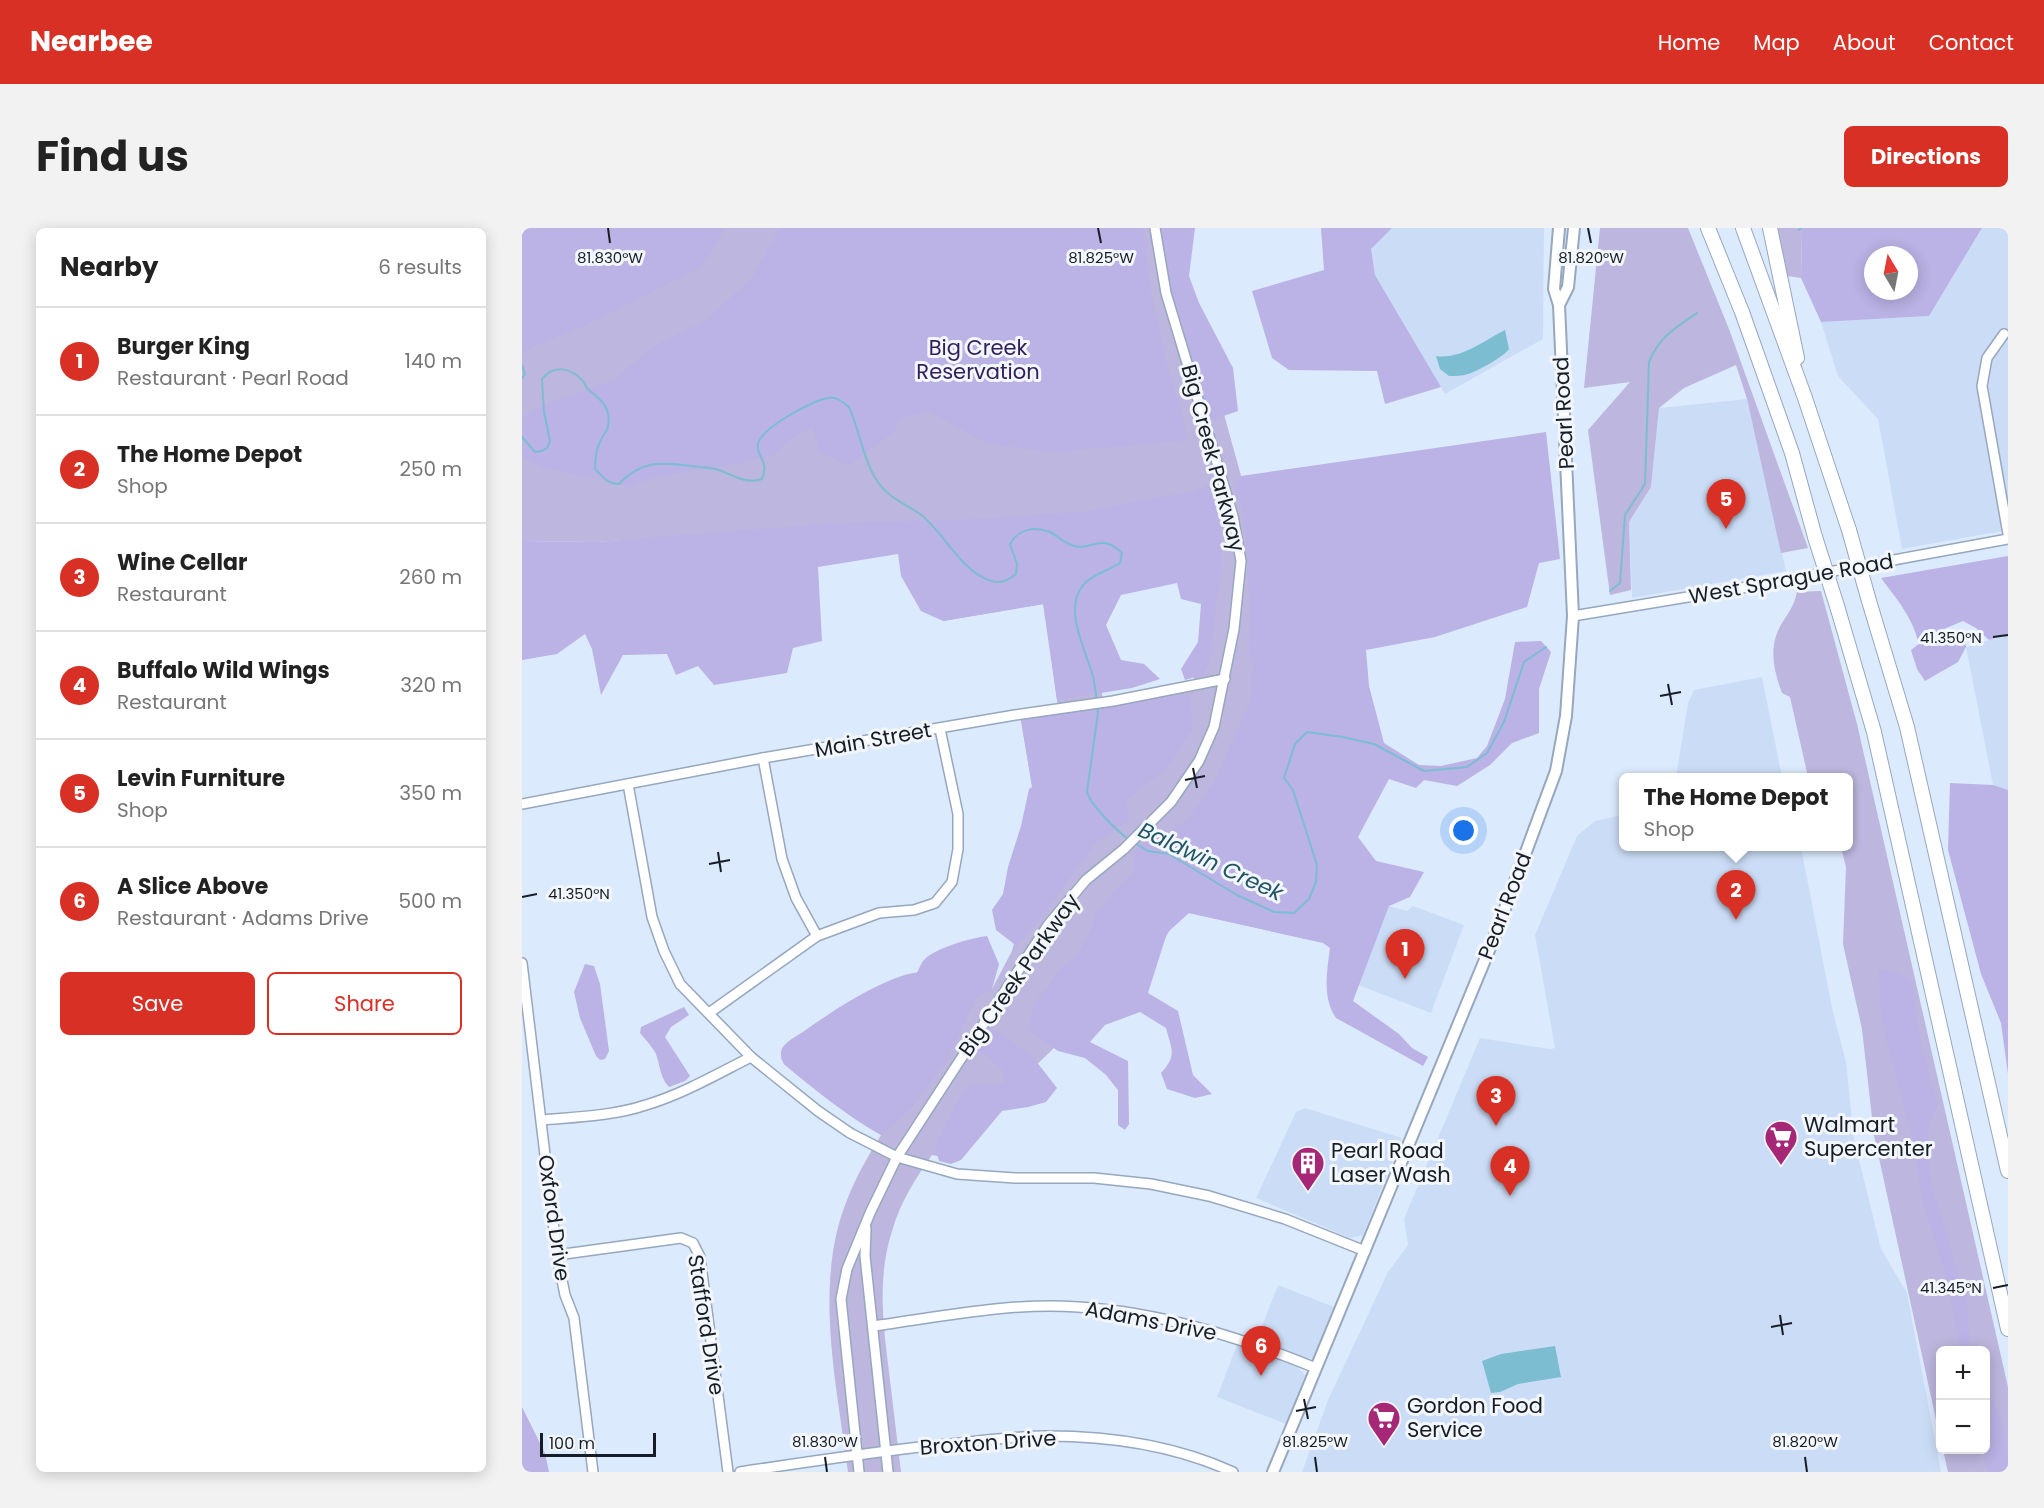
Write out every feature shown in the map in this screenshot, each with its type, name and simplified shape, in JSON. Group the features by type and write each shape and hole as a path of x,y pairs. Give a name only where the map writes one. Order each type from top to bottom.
{"highway":[{"path":"1743,228 1805,398 1849,530 1907,727 2008,1171"},
{"path":"1770,228 1805,398"},
{"path":"1708,230 1742,312 1788,442 1874,732 2008,1329"}],"main road":[{"name":"Pearl Road","path":"1273,1472 1494,938 1556,771 1566,716 1573,616 1559,306 1554,288 1559,228"},
{"name":"Pearl Road","path":"1559,306 1568,287 1574,228"}],"street":[{"name":"Big Creek Parkway","path":"859,1472 841,1299 847,1269 897,1157 1048,925 1086,880 1124,849 1171,802 1199,761 1214,727 1225,679 1241,578 1239,544 1230,506 1166,293 1155,228"},
{"path":"2004,334 1987,358 1982,386 2008,534"},
{"name":"West Sprague Road","path":"1573,616 1744,588 2008,539"},
{"name":"Main Street","path":"522,804 763,758 1113,701 1225,679"},
{"path":"709,1013 817,936 879,913 914,910 935,903 952,882 958,849 958,814 940,729"},
{"path":"763,758 782,859 796,898 817,936"},
{"path":"628,784 652,917 664,951 680,984 751,1057 850,1133 897,1157 957,1174 1015,1178 1094,1178 1151,1184 1220,1199 1285,1219 1365,1251"},
{"name":"Oxford Drive","path":"522,963 557,1255 565,1295 574,1318 593,1472"},
{"path":"542,1120 608,1114 645,1106 677,1094 751,1057"},
{"name":"Big Creek Parkway","path":"866,1223 865,1256 888,1472"},
{"name":"Stafford Drive","path":"557,1255 681,1238 693,1243 699,1257 728,1472"},
{"name":"Adams Drive","path":"873,1326 985,1311 1077,1307 1124,1312 1179,1322 1266,1347 1316,1368"},
{"name":"Broxton Drive","path":"740,1472 857,1454 1045,1436 1100,1438 1153,1447 1204,1460 1233,1472"}],"shaded area":[{"path":"1392,228 1544,228 1543,339 1445,394 1375,275 1370,249"},
{"path":"1982,228 2008,228 2008,530 1902,549 1878,419 1838,376 1821,322 1929,316"},
{"path":"1505,330 1509,349 1502,356 1472,373 1461,376 1449,376 1440,369 1436,356 1463,352"},
{"path":"1747,399 1786,571 1632,598 1629,522 1651,487 1659,408"},
{"path":"2008,634 2008,790 1993,785 1966,647"},
{"path":"1762,677 1781,773 1677,773 1688,703 1694,690"},
{"path":"1619,816 1619,851 1802,851 1832,1008 1846,1062 1854,1139 1881,1249 1907,1293 1941,1472 1302,1472 1328,1400 1388,1272 1408,1245 1404,1219 1480,1038 1555,1048 1535,935 1577,836 1595,821"},
{"path":"1389,906 1407,911 1413,906 1464,925 1431,1013 1358,985"},
{"path":"1305,1108 1402,1138 1363,1235 1350,1238 1256,1198 1296,1112"},
{"path":"1278,1285 1334,1307 1314,1358 1302,1359 1256,1341"},
{"path":"1238,1342 1297,1366 1305,1375 1286,1424 1217,1397"},
{"path":"1555,1346 1561,1377 1518,1384 1500,1392 1491,1393 1482,1361 1501,1354"}],"green space":[{"name":"Big Creek Reservation","path":"522,228 1182,228 1199,324 1243,483 1316,939 1311,940 1180,911 1162,944 1027,1074 957,1160 932,1155 914,1182 899,1211 884,1266 883,1319 901,1472 848,1472 831,1335 829,1300 831,1266 837,1232 854,1183 881,1135 831,1102 784,1064 781,1051 785,1044 847,1003 880,985 912,973 940,974 992,989 1012,951 1022,922 1034,796 1020,715 1058,708 1044,604 943,621 936,570 894,522 596,542 522,541","holes":["1210,574 1193,674 1195,684 1103,701 1088,597"]},
{"path":"522,228 725,228 703,265 605,316 522,352"},
{"path":"780,228 1142,228 1150,288 1165,358 1188,440 1050,452 987,443 928,411 900,418 895,431 848,466 819,451 813,427 787,441 775,454 735,464 654,477 631,486 542,467 522,456 522,417 538,407 614,380 654,346 705,321 752,278"},
{"path":"1160,228 1195,228 1189,276 1199,303 1233,368 1238,411 1209,421 1167,279"},
{"path":"1321,228 1392,228 1371,249 1375,275 1441,387 1385,404 1377,371 1289,370 1272,358 1252,291 1324,270"},
{"path":"1600,228 1688,228 1729,329 1808,548 1781,553 1747,399 1736,365 1684,388 1659,408 1651,487 1629,522 1631,590 1610,595 1588,430 1630,382 1584,388"},
{"path":"1776,228 1802,228 1801,278 1787,276"},
{"path":"1802,228 1982,228 1929,316 1821,322 1801,278"},
{"path":"1546,432 1560,559 1539,563 1527,607 1435,637 1366,650 1369,686 1384,743 1419,765 1441,766 1477,758 1487,746 1505,699 1515,642 1541,641 1551,652 1539,689 1539,733 1512,743 1490,765 1457,786 1424,780 1416,788 1389,779 1358,837 1376,861 1424,872 1410,897 1389,906 1353,1001 1399,1034 1412,1048 1428,1057 1423,1066 1336,1018 1327,993 1330,948 1323,943 1189,913 1167,933 1148,993 1178,1011 1193,1075 1212,1094 1195,1098 1167,1089 1161,1073 1169,1062 1172,1052 1166,1028 1140,1012 1105,1025 1090,1042 1128,1061 1129,1124 1125,1130 1118,1125 1118,1090 1106,1075 1085,1058 1058,1051 1027,1029 1036,1002 1060,970 1079,953 1092,928 1096,914 1134,871 1135,851 1152,837 1164,834 1186,821 1214,783 1251,700 1251,678 1254,666 1249,653 1250,604 1244,514 1235,489 1241,476"},
{"path":"1208,485 1221,537 1212,649 1203,675 1185,680 1181,669 1198,642 1201,604 1181,599 1177,583 1121,595 1106,625 1121,660 1144,664 1160,679 1132,688 1057,700 1043,604 943,621 921,611 901,576 898,554 818,567 822,641 793,648 787,673 714,685 698,666 676,675 667,654 623,655 601,695 592,649 585,634 557,654 522,660 522,541 596,542 826,524 978,519 1082,512 1195,491"},
{"path":"2008,556 2008,634 1989,640 1976,628 1963,621 1939,631 1953,643 1965,641 1966,647 1958,662 1925,681 1917,669 1911,650 1919,644 1912,625 1904,609 1881,578"},
{"path":"1821,591 1857,724 2008,1387 2008,1472 1948,1472 1944,1454 1990,1454 1990,1346 1936,1346 1936,1420 1874,1135 1862,1029 1843,944 1846,867 1842,851 1853,851 1853,773 1807,773 1790,697 1782,693 1773,657 1776,636 1793,605 1797,592"},
{"path":"1190,694 1192,729 1167,768 1126,800 1128,821 1096,842 1045,912 1012,951 1014,944 996,930 992,910 1003,894 1029,789 1032,787 1021,720"},
{"path":"1950,783 1993,785 2008,790 2008,1074 2001,1023 1981,974 1948,850"},
{"path":"987,936 999,964 992,989 976,998 948,1058 911,1108 881,1135 831,1102 784,1064 781,1058 783,1047 835,1010 874,988 917,973 924,960 936,951 963,941"},
{"path":"585,964 594,966 600,984 609,1051 605,1059 600,1060 596,1056 580,1018 574,992"},
{"path":"1879,970 1897,972 1912,982 1918,1030 1937,1106 1928,1127 1930,1180 1967,1304 1970,1346 1959,1346 1948,1281 1922,1199 1915,1149 1882,1022"},
{"path":"684,1007 689,1015 671,1027 665,1037 690,1076 685,1081 669,1087 662,1076 656,1054 640,1033 641,1027"},
{"path":"989,1027 1032,1056 1057,1088 1046,1102 1002,1111 961,1160 951,1164 939,1161 935,1146 967,1086 1004,1083 1002,1069 977,1051"},
{"path":"1990,1394 2003,1428 2008,1472 1988,1472 1983,1454 1990,1454"},
{"path":"522,1407 545,1453 549,1472 522,1472"}],"waterway":[{"name":"Baldwin Creek","path":"1610,591 1620,583 1625,515 1645,484 1649,362 1663,339 1697,313"},
{"name":"Baldwin Creek","path":"522,365 525,374 522,378"},
{"name":"Baldwin Creek","path":"522,437 535,452 547,448 550,441 544,412 542,379 551,371 562,369 572,372 582,380 607,409 608,428 597,449 595,469 609,482 619,484 635,470 652,464 712,468 740,479 756,481 762,479 764,472 758,444 768,430 788,416 821,400 831,398 842,401 849,407 866,459 879,483 889,494 929,522 970,569 980,576 1001,582 1016,574 1017,564 1010,544 1017,535 1032,529 1050,532 1074,546 1102,543 1122,553 1120,563 1084,584 1075,608 1078,630 1093,676 1097,700"},
{"name":"Baldwin Creek","path":"1135,843 1148,851 1169,854 1237,895 1274,912 1294,913 1309,899 1316,882 1317,865 1293,790 1284,778 1295,744 1307,732 1374,744 1424,771 1467,767 1487,753 1504,722 1524,662 1546,647"},
{"name":"Baldwin Creek","path":"1097,706 1087,792 1099,811 1130,840"}],"place":[{"name":"Levin Furniture","path":"1726,529"},
{"name":"The Home Depot","path":"1736,920"},
{"name":"Burger King","path":"1405,979"},
{"name":"Wine Cellar","path":"1496,1126"},
{"name":"Walmart Supercenter","path":"1781,1166"},
{"name":"Pearl Road Laser Wash","path":"1308,1192"},
{"name":"Buffalo Wild Wings","path":"1510,1196"},
{"name":"A Slice Above","path":"1261,1376"},
{"name":"Gordon Food Service","path":"1384,1447"}]}
